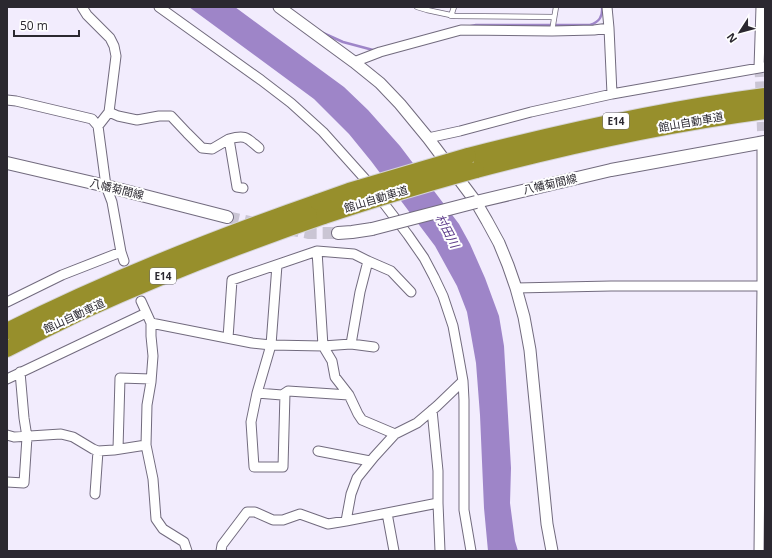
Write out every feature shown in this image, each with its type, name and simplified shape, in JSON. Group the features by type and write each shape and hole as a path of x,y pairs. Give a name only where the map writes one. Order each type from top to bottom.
{"highway":[{"name":"館山自動車道","path":"7,331 136,271 229,234 321,209 407,189 472,163 556,134 730,100 765,96"},
{"name":"館山自動車道","path":"472,163 516,159 614,136 765,111"},
{"name":"館山自動車道","path":"7,349 83,311 141,285 235,248 321,209"}],"main road":[{"name":"八幡菊間線","path":"338,233 372,229 476,202 611,170 763,142"},
{"name":"八幡菊間線","path":"7,163 106,186 227,217"}],"street":[{"path":"82,7 87,15 110,38 114,46 116,56 109,112 98,126"},
{"path":"159,7 261,80 291,103 323,132 366,180 424,258 443,296 453,326 463,381 464,510 471,551"},
{"path":"279,7 354,62 380,83 400,104 428,138 476,202 499,243 516,288 524,316 530,350 547,524 552,551"},
{"path":"607,7 612,94"},
{"path":"428,138 531,112 612,94 762,68 761,7"},
{"path":"354,62 380,52 461,30 552,31 594,30 609,28"},
{"path":"7,100 92,119 98,126 106,186 112,202 124,261"},
{"path":"109,112 118,116 137,120 159,116 171,116 202,148 212,149 229,139 238,137 246,137 259,148"},
{"path":"229,139 237,187 243,188"},
{"path":"759,551 763,142"},
{"path":"317,251 323,346 332,361 335,377 349,395 362,420 395,434"},
{"path":"228,338 232,280 317,251 354,254 391,271 411,292"},
{"path":"7,302 62,275 121,252"},
{"path":"351,344 360,292 368,261"},
{"path":"277,265 271,345 251,422 254,467 283,466 285,394"},
{"path":"516,288 611,286 762,286"},
{"path":"141,301 151,323 153,356 147,405 146,445 153,479 156,518 163,529 184,542 187,551"},
{"path":"7,379 146,313"},
{"path":"151,323 252,343 323,346 351,344 374,348"},
{"path":"7,482 24,482 27,437 20,372"},
{"path":"118,449 120,378 151,379"},
{"path":"346,521 350,494 357,478 370,461 395,434 416,423 463,381"},
{"path":"258,393 282,395 288,391 349,395"},
{"path":"432,410 438,471 440,551"},
{"path":"7,435 14,437 27,437 61,434 73,437 98,451 146,445"},
{"path":"95,494 98,451"},
{"path":"318,451 370,461"},
{"path":"221,551 222,546 247,512 255,512 273,520 283,520 300,514 328,524 438,503"},
{"path":"387,513 394,551"}],"lane":[{"path":"417,7 451,16 554,17"},
{"path":"451,16 454,7"},
{"path":"552,31 556,7"}],"water":[{"name":"村田川","path":"189,7 235,7 344,87 368,110 400,146 459,224 470,244 485,278 499,316 504,346 511,468 510,503 515,541 518,551 488,551 484,508 476,363 467,312 457,286 435,246 349,134 314,99"}],"waterway":[{"path":"471,26 590,25 600,19 602,7"},
{"path":"323,33 343,42 375,50"}],"tunnel":[{"path":"759,68 762,142"},
{"path":"227,217 259,224"},
{"path":"287,229 309,233 338,233"}]}
